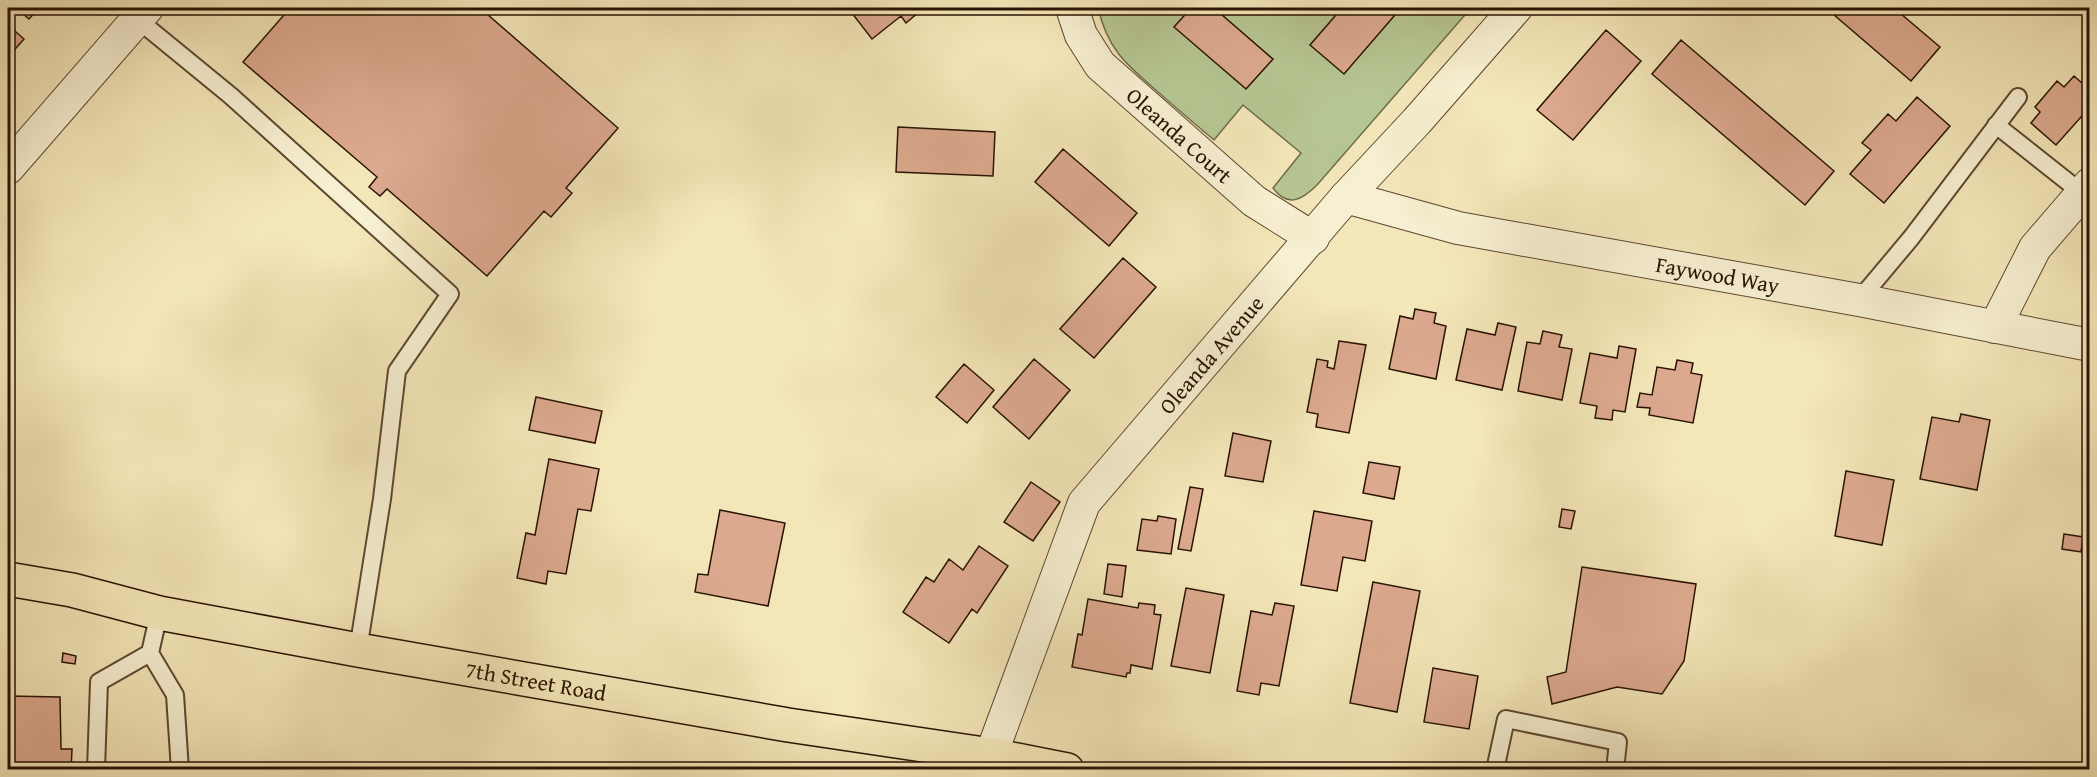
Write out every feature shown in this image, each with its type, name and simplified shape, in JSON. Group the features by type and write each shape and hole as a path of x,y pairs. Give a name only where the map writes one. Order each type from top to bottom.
{"main road":[{"name":"7th Street Road","path":"8,579 72,590 159,613 358,650 788,725 991,754 1067,770"}],"street":[{"name":"Oleanda Court","path":"1072,8 1081,35 1100,65 1254,201 1313,238"},
{"name":"Oleanda Avenue","path":"991,754 1084,502 1346,197 1417,121 1516,8"},
{"path":"8,168 142,13"},
{"path":"1995,327 2035,248 2086,188"},
{"name":"Faywood Way","path":"1346,197 1458,228 1859,300 2090,345"}],"lane":[{"path":"142,13 450,294 397,371 382,500 358,650"},
{"path":"1859,300 1911,238 2018,97"},
{"path":"1996,125 2086,188"},
{"path":"159,613 150,653 175,695 180,770"},
{"path":"96,770 99,682 150,653"},
{"path":"1495,770 1506,719 1618,742 1614,770"}],"green space":[{"path":"1098,8 1471,8 1317,185 1306,195 1290,200 1284,198 1273,188 1301,153 1243,105 1214,140 1137,73 1120,55 1107,35"}],"building":[{"path":"16,8 39,8 29,19"},
{"path":"290,8 480,8 618,128 566,188 572,193 551,217 544,211 487,276 387,189 380,196 369,187 377,177 243,62"},
{"path":"848,8 915,8 919,12 906,23 901,16 872,39"},
{"path":"1191,8 1214,8 1273,59 1246,89 1174,27"},
{"path":"1342,8 1401,8 1344,74 1310,45"},
{"path":"1826,8 1894,8 1940,47 1911,81"},
{"path":"8,25 24,39 8,57"},
{"path":"1606,30 1641,61 1573,140 1537,110"},
{"path":"1681,40 1834,171 1805,205 1652,74"},
{"path":"2074,76 2090,90 2090,107 2056,145 2031,123 2040,112 2035,107 2057,81 2064,87"},
{"path":"1917,97 1950,126 1884,203 1850,174 1871,150 1862,143 1888,114 1896,121"},
{"path":"898,127 995,132 993,176 896,172"},
{"path":"1063,149 1137,213 1109,246 1035,182"},
{"path":"1123,258 1156,287 1094,358 1060,329"},
{"path":"1415,309 1436,313 1434,323 1446,326 1436,379 1389,369 1400,316 1413,319"},
{"path":"1498,323 1516,327 1502,390 1456,380 1467,329 1495,335"},
{"path":"1543,331 1562,335 1559,347 1572,349 1562,400 1518,391 1527,342 1540,344"},
{"path":"1339,341 1366,345 1349,433 1316,427 1318,414 1307,412 1317,359 1328,361 1327,367 1334,369"},
{"path":"1619,346 1636,349 1625,412 1613,410 1612,420 1595,418 1597,406 1580,403 1590,353 1617,358"},
{"path":"1034,359 1070,390 1029,439 993,407"},
{"path":"1677,360 1693,363 1691,373 1702,375 1693,423 1649,415 1650,408 1637,407 1640,393 1652,395 1657,367 1675,370"},
{"path":"964,364 994,390 967,423 936,397"},
{"path":"536,397 602,411 595,443 529,430"},
{"path":"1961,414 1990,420 1977,490 1920,479 1932,417 1959,422"},
{"path":"1233,433 1271,441 1263,482 1225,476"},
{"path":"549,459 599,469 591,511 578,509 566,574 548,571 546,584 517,578 526,533 535,535"},
{"path":"1369,462 1400,467 1394,499 1363,493"},
{"path":"1846,471 1894,480 1882,545 1835,536"},
{"path":"1031,482 1060,502 1033,541 1004,522"},
{"path":"1190,487 1203,489 1191,551 1178,549"},
{"path":"1562,509 1575,511 1571,529 1559,527"},
{"path":"720,510 785,523 768,606 695,592 698,574 708,575"},
{"path":"1314,511 1372,521 1365,561 1343,557 1337,591 1301,585"},
{"path":"1158,516 1176,519 1171,554 1137,550 1142,519 1157,521"},
{"path":"2064,534 2083,537 2081,552 2062,549"},
{"path":"979,546 1008,566 977,613 972,609 949,643 903,612 926,577 934,582 949,559 963,570"},
{"path":"1108,564 1126,566 1122,597 1104,594"},
{"path":"1582,567 1696,584 1684,661 1662,694 1617,687 1552,704 1547,677 1566,672"},
{"path":"1373,582 1420,591 1397,712 1350,703"},
{"path":"1186,588 1224,595 1210,673 1171,666"},
{"path":"1088,599 1138,608 1139,603 1155,605 1154,614 1161,615 1152,669 1131,665 1130,673 1127,673 1126,677 1072,667 1078,634 1082,635"},
{"path":"1275,603 1294,606 1279,686 1261,683 1259,695 1237,691 1251,611 1272,615"},
{"path":"63,653 76,656 75,664 62,662"},
{"path":"1433,668 1478,676 1469,729 1424,722"},
{"path":"8,696 60,697 61,749 72,749 71,770 8,770"}]}
